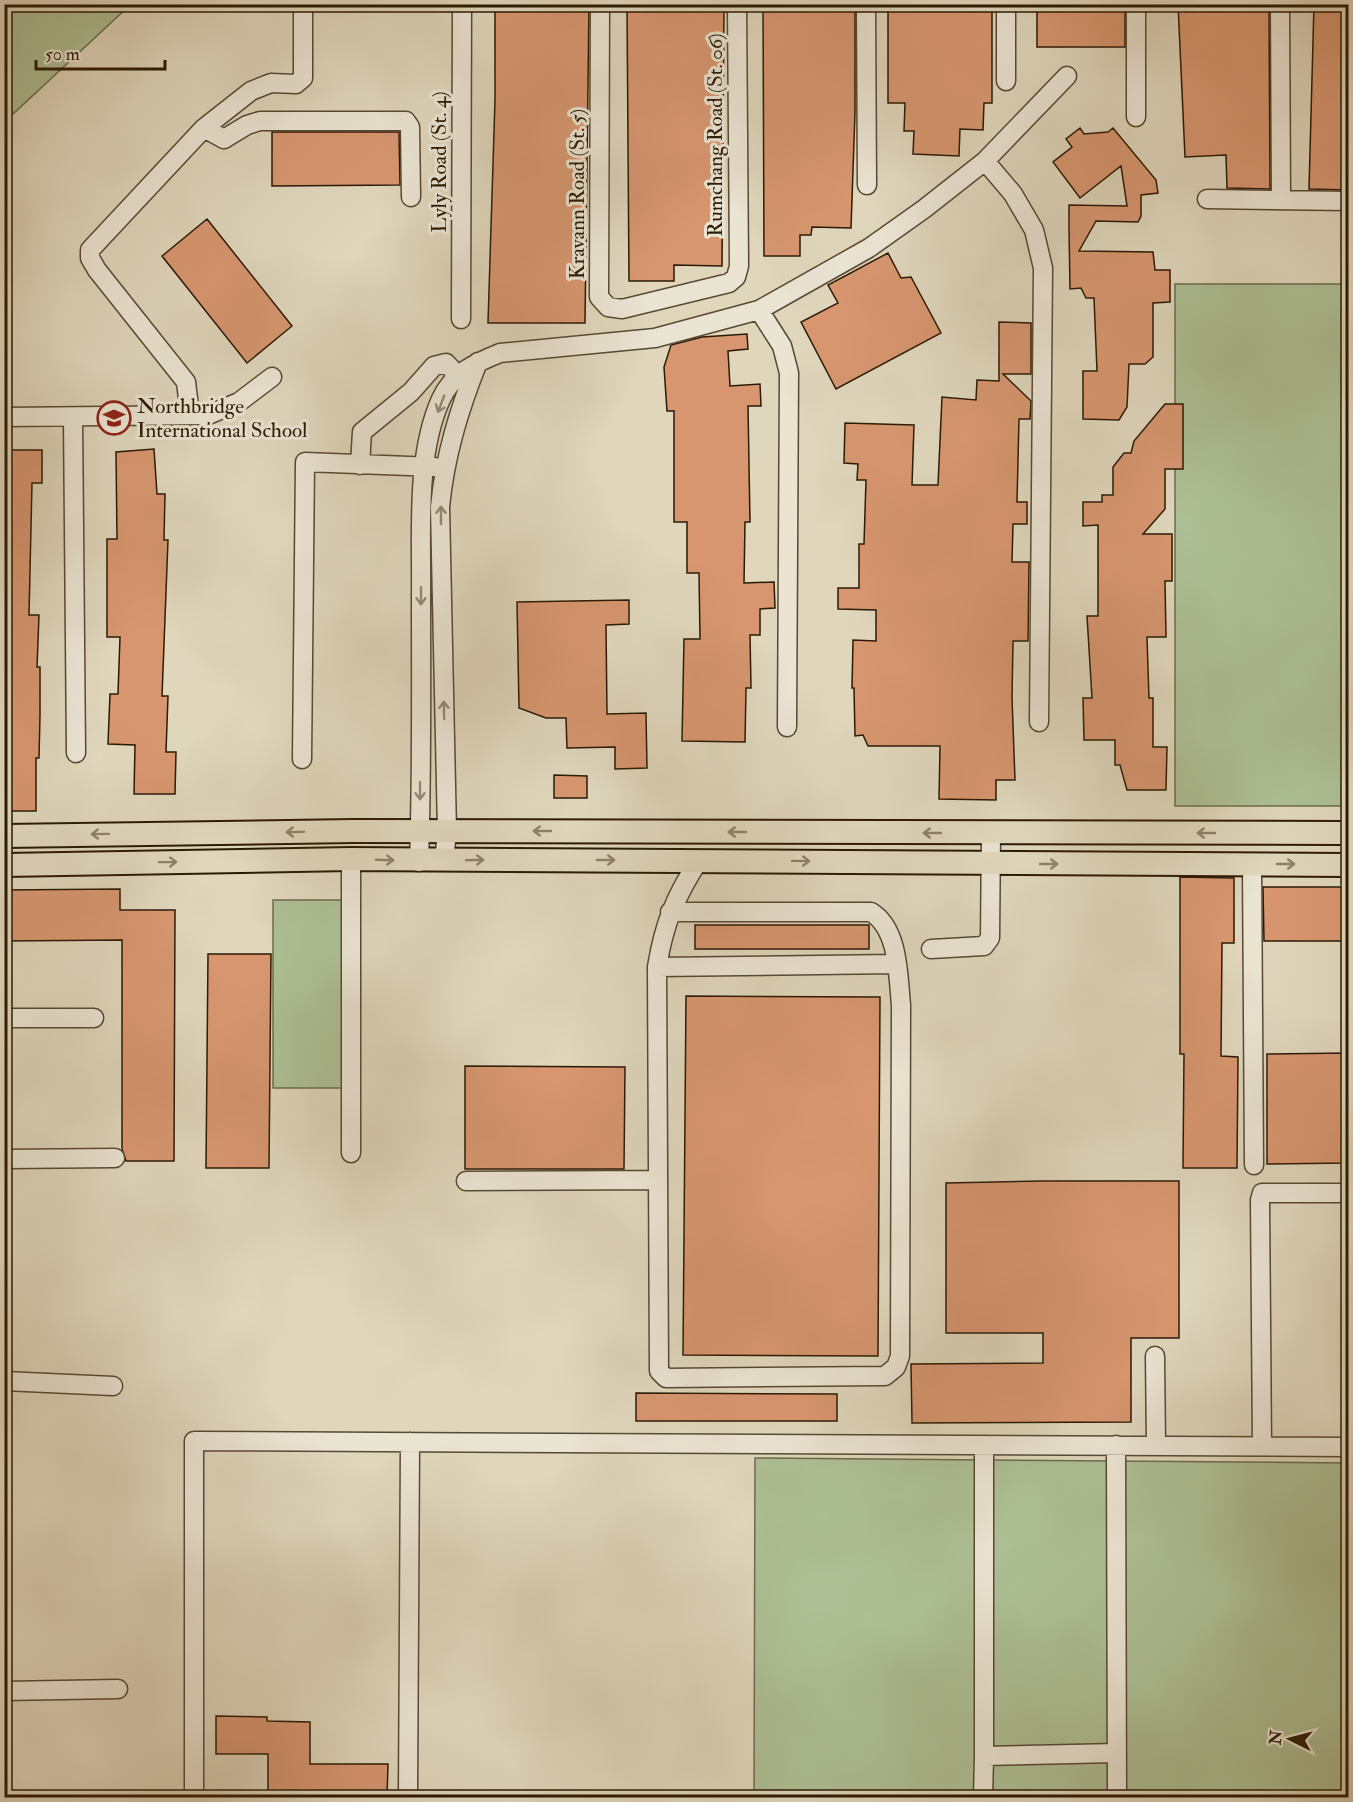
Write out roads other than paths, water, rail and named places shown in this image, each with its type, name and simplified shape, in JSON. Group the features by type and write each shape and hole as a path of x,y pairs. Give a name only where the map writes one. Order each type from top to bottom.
{"main road":[{"path":"4,836 420,831 1348,833"},
{"path":"4,865 351,859 419,862 699,860 1348,865"}],"street":[{"path":"190,416 186,382 96,270 90,258 90,250 204,128 251,91 271,83 296,84 303,78 303,4"},
{"name":"Lyly Road (St. 4)","path":"461,319 462,4"},
{"name":"Kravann Road (St. 5)","path":"600,4 599,297 608,307 622,309 729,283 736,277 739,266"},
{"name":"Rumchang Road (St. 06)","path":"737,4 739,266"},
{"path":"866,4 867,185"},
{"path":"1005,81 1006,4"},
{"path":"1136,4 1136,117"},
{"path":"1280,4 1281,200"},
{"path":"419,862 422,508 425,467 441,399 462,381 478,362 500,353 522,349 585,346 655,338 759,310 869,248 985,161 1067,76"},
{"path":"204,128 224,139 247,125 260,121 406,121 410,127 411,197"},
{"path":"985,161 1013,194 1034,230 1043,268 1039,722"},
{"path":"1207,200 1348,201"},
{"path":"759,310 782,346 789,373 787,727"},
{"path":"360,465 361,438 368,426 411,392 434,366 446,363 462,381"},
{"path":"4,417 208,415 239,402 272,377"},
{"path":"444,861 447,832 440,507 444,466 462,381"},
{"path":"73,417 76,753"},
{"path":"302,759 305,462 444,466"},
{"path":"931,949 984,946 990,938 991,833"},
{"path":"351,859 351,1153"},
{"path":"670,912 871,912 884,923 896,964 901,1005 900,1356 892,1372 885,1376 666,1378 659,1371 657,967 670,912 678,892 699,860"},
{"path":"1252,864 1254,1165"},
{"path":"657,967 896,964"},
{"path":"4,1017 94,1018"},
{"path":"4,1159 115,1158"},
{"path":"466,1181 658,1180"},
{"path":"1262,1446 1260,1200 1262,1193 1348,1193"},
{"path":"1155,1356 1156,1446"},
{"path":"4,1381 113,1386"},
{"path":"194,1797 195,1441 1348,1446"},
{"path":"408,1797 410,1442"},
{"path":"983,1797 984,1444"},
{"path":"1116,1445 1117,1797"},
{"path":"4,1691 118,1689"},
{"path":"984,1756 1117,1753"}],"water":[{"path":"5,233 8,233 8,299 4,299"}],"place":[{"name":"Northbridge International School","path":"114,418"}]}
